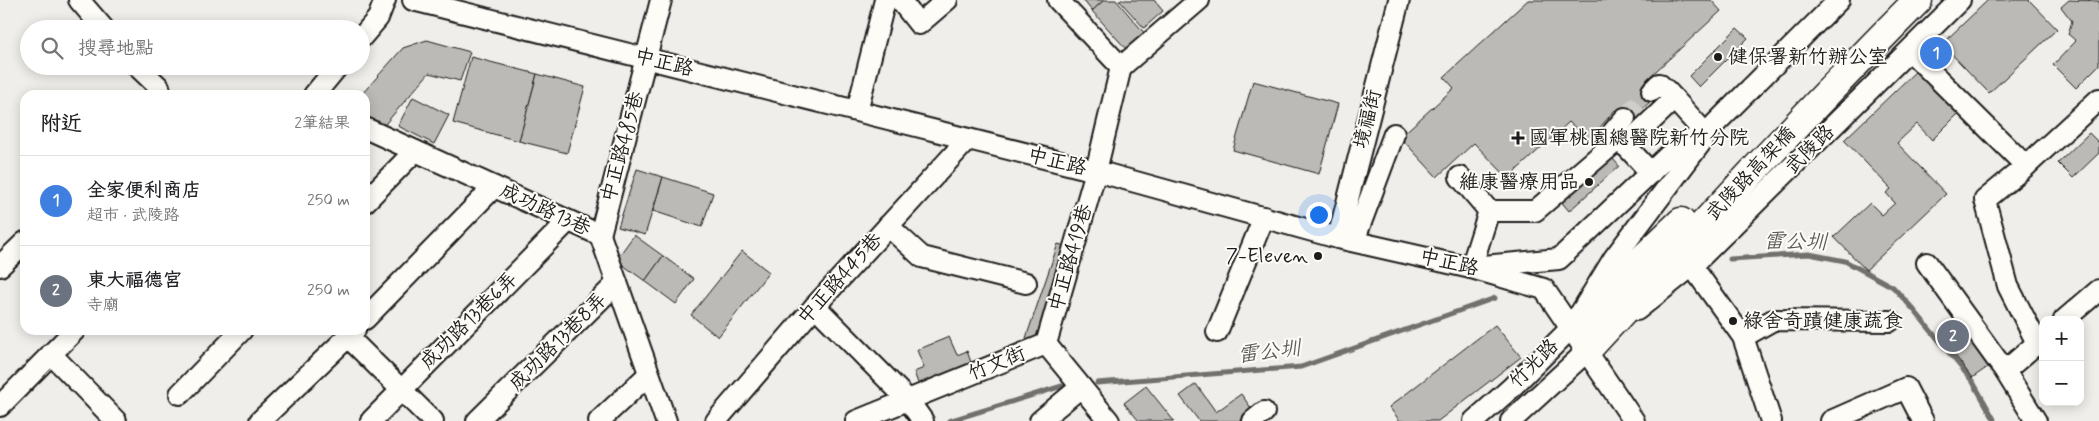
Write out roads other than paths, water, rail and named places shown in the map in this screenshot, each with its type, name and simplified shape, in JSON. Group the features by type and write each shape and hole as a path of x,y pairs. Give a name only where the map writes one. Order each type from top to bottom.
{"highway":[{"name":"武陵路高架橋","path":"1572,326 1679,224 1897,0"},
{"name":"武陵路高架橋","path":"1586,351 1713,214 1918,0"}],"street":[{"path":"79,0 96,20"},
{"path":"370,27 378,18 385,0"},
{"name":"中正路","path":"413,0 1096,171 1264,218 1471,268 1544,288 1572,326 1586,351 1634,421"},
{"name":"中正路485巷","path":"600,235 662,0"},
{"path":"857,112 885,0"},
{"path":"900,0 919,24 947,0"},
{"path":"1058,0 1121,67 1187,4"},
{"name":"境福街","path":"1346,239 1399,0"},
{"path":"1572,326 1614,258 1710,128 1839,0"},
{"name":"武陵路","path":"1586,351 1692,266 1960,0"},
{"path":"1910,51 2026,166"},
{"name":"中正路419巷","path":"1046,344 1096,171 1121,67"},
{"path":"146,75 160,90"},
{"path":"318,90 331,75"},
{"path":"1652,91 1659,84 1674,99 1710,128"},
{"path":"1460,177 1489,211 1535,211 1674,99"},
{"path":"2039,339 2008,286 1985,200 2026,166 2099,99"},
{"path":"1625,118 1613,132 1651,173"},
{"path":"1489,211 1471,268 1559,259 1669,155 1710,128"},
{"name":"成功路13巷","path":"370,130 600,235 666,421"},
{"path":"1346,239 1394,134"},
{"name":"中正路445巷","path":"716,421 815,306 968,139"},
{"path":"370,197 415,151"},
{"path":"370,315 494,187"},
{"path":"1217,332 1264,218"},
{"name":"成功路13巷6弄","path":"371,421 568,220"},
{"path":"888,226 922,257 1026,283"},
{"path":"0,266 20,247"},
{"path":"1927,263 2004,371 2036,421"},
{"path":"1692,266 1743,337 1771,421"},
{"name":"成功路13巷8弄","path":"477,421 617,284"},
{"path":"2069,316 2099,290"},
{"path":"815,306 908,400 923,421"},
{"path":"1743,337 1773,320 1890,321"},
{"name":"竹光路","path":"1474,421 1511,388 1572,326"},
{"path":"0,406 71,335"},
{"path":"180,394 237,335"},
{"path":"260,421 350,335"},
{"path":"354,335 433,421"},
{"path":"2004,371 2039,342"},
{"name":"竹文街","path":"856,421 1046,344 1109,421"},
{"name":"竹光路","path":"1511,421 1586,351"},
{"path":"51,354 116,421"},
{"path":"599,421 649,374"},
{"path":"1040,421 1081,387"},
{"path":"1831,421 1906,388 1923,421"}],"waterway":[{"name":"雷公圳","path":"1730,259 1809,254 1845,261 1893,287 1973,382 1995,421"},
{"name":"雷公圳","path":"1097,383 1301,367 1495,298"},
{"name":"雷公圳","path":"949,421 1062,386"}],"tunnel":[{"path":"1625,118 1652,91"}],"place":[{"name":"全家便利商店","path":"1936,53"},
{"name":"健保署新竹辦公室","path":"1718,57"},
{"name":"國軍桃園總醫院新竹分院","path":"1518,138"},
{"name":"維康醫療用品","path":"1589,182"},
{"name":"7-Eleven","path":"1318,256"},
{"name":"綠舍奇蹟健康蔬食","path":"1733,321"},
{"name":"東大福德宮","path":"1953,336"}]}
